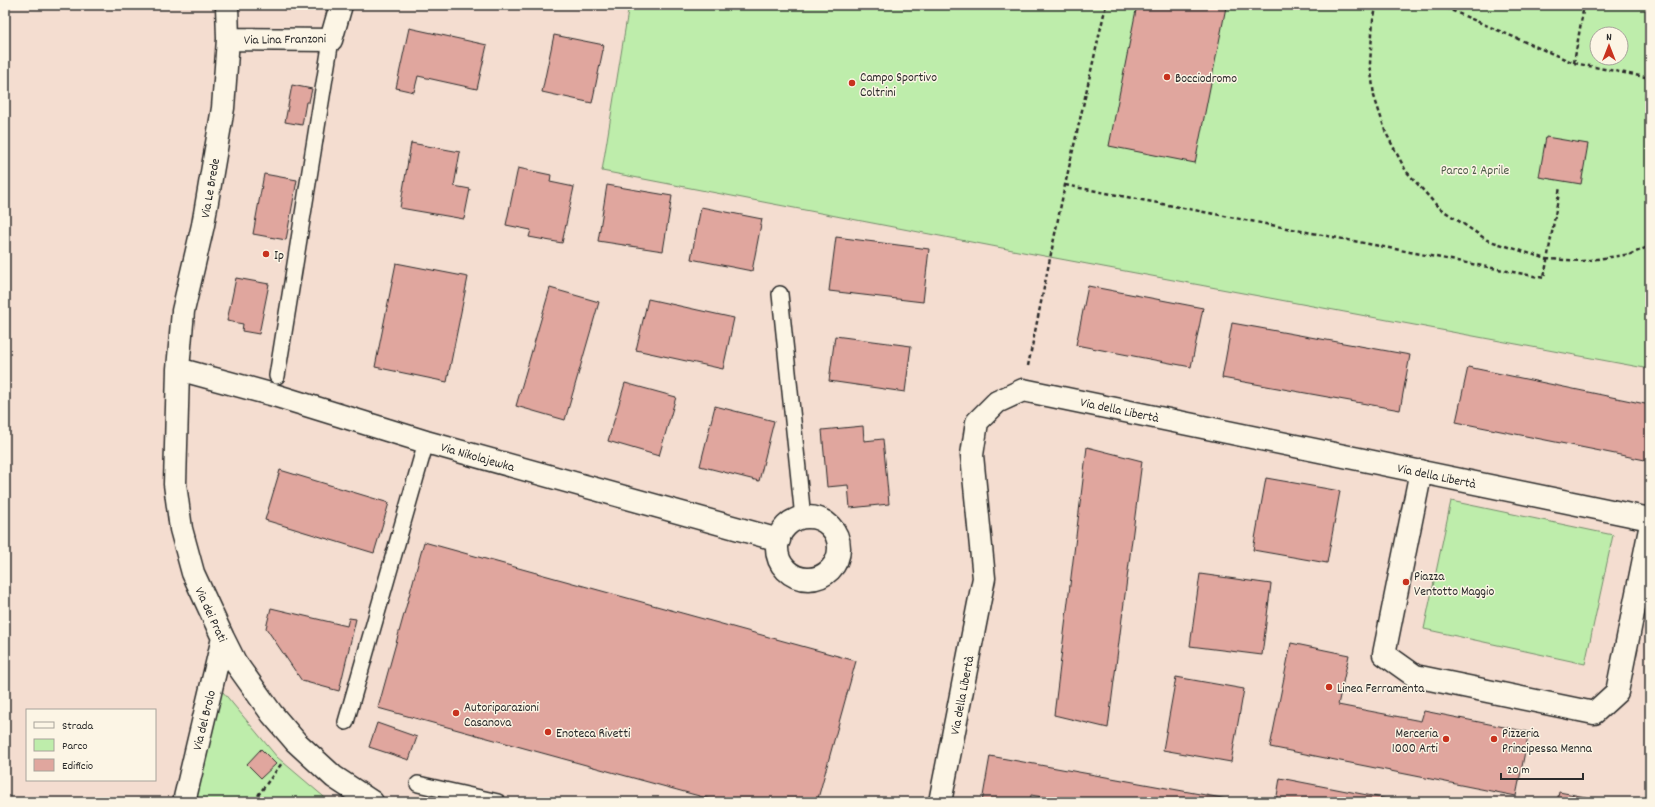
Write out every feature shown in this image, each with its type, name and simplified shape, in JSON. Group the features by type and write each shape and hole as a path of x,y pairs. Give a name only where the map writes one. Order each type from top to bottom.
{"street":[{"name":"Via Le Brede","path":"178,369 183,311 203,225 223,108 228,39 227,5"},
{"name":"Via Lina Franzoni","path":"228,39 331,40 342,5"},
{"name":"Via Nikolajewka","path":"178,369 274,395 426,442 779,540"},
{"name":"Via dei Prati","path":"178,369 175,484 181,529 193,573 235,662 272,714 296,742 334,777 372,802"},
{"name":"Via della Libertà","path":"940,802 984,578 972,455 978,422 997,402 1023,390 1650,519"},
{"path":"1421,471 1384,654 1415,676 1594,713 1617,692 1650,529"},
{"path":"803,518 819,519 832,528 839,542 838,558 830,571 816,579 800,578 786,570 778,556 779,540 784,530 792,522 803,518"},
{"name":"Via del Brolo","path":"184,802 223,638"}],"lane":[{"path":"277,376 331,40"},
{"path":"780,294 803,518"},
{"path":"346,722 426,442"},
{"path":"418,784 498,802"}],"path":[{"path":"1023,390 1065,185 1106,5"},
{"path":"1377,5 1373,20 1370,63 1374,96 1386,133 1406,171 1438,207 1487,240 1547,258 1583,261 1631,254 1650,246"},
{"path":"1439,5 1574,63 1650,78"},
{"path":"1574,63 1584,5"},
{"path":"1065,185 1544,278 1560,187"},
{"path":"255,802 259,794 296,742"}],"green space":[{"name":"Parco 2 Aprile","path":"629,5 1650,5 1650,369 1023,252 602,171"},
{"path":"1451,501 1613,535 1585,664 1424,629"},
{"path":"218,686 277,757 330,802 193,802"}],"building":[{"name":"Bocciodromo","path":"1137,5 1214,5 1226,7 1195,163 1109,146"},
{"path":"409,28 487,45 477,89 418,76 414,92 396,88"},
{"path":"554,35 604,45 592,103 542,92"},
{"path":"292,85 312,89 309,102 306,102 302,125 285,122"},
{"path":"1546,137 1588,144 1581,184 1539,177"},
{"path":"411,143 460,152 454,186 470,189 464,219 400,208"},
{"path":"518,168 551,175 550,182 574,187 562,243 529,237 531,230 506,225"},
{"path":"264,174 297,180 286,240 253,234"},
{"path":"607,185 672,196 663,251 598,241"},
{"path":"701,207 762,219 752,271 691,259"},
{"path":"836,237 929,249 923,302 829,291"},
{"path":"396,263 468,277 447,382 375,367"},
{"path":"236,278 269,284 259,334 242,331 243,324 227,321"},
{"path":"1088,286 1203,308 1191,367 1076,345"},
{"path":"550,288 599,302 565,420 516,406"},
{"path":"648,299 734,318 723,369 636,350"},
{"path":"1232,323 1410,355 1400,410 1222,378"},
{"path":"835,336 911,346 905,392 829,381"},
{"path":"1468,367 1650,405 1650,461 1456,422"},
{"path":"625,383 676,397 659,456 608,441"},
{"path":"715,406 774,421 759,481 700,466"},
{"path":"863,426 864,441 883,439 889,504 850,508 848,485 827,487 822,430"},
{"path":"1087,447 1142,461 1108,728 1054,715"},
{"path":"280,470 389,503 374,553 265,520"},
{"path":"1266,478 1340,491 1327,563 1253,550"},
{"path":"424,542 856,661 817,802 721,802 378,708"},
{"path":"1200,574 1271,584 1262,655 1190,646"},
{"path":"271,608 347,626 349,618 356,619 339,691 302,681 266,628"},
{"path":"1291,643 1349,655 1338,705 1421,721 1424,711 1529,732 1516,796 1270,747"},
{"path":"1176,677 1244,689 1231,762 1163,750"},
{"path":"377,723 417,737 409,760 369,747"},
{"path":"261,749 276,764 261,778 247,764"},
{"path":"990,756 1244,802 1071,802 1031,795 1030,802 982,802"},
{"path":"1280,778 1403,802 1276,802"},
{"path":"1559,792 1612,802 1557,802"}],"place":[{"name":"Bocciodromo","path":"1167,77"},
{"name":"Campo Sportivo Coltrini","path":"852,83"},
{"name":"Ip","path":"266,254"},
{"name":"Piazza Ventotto Maggio","path":"1406,582"},
{"name":"Linea Ferramenta","path":"1329,687"},
{"name":"Autoriparazioni Casanova","path":"456,713"},
{"name":"Enoteca Rivetti","path":"548,732"},
{"name":"Merceria 1000 Arti","path":"1446,739"},
{"name":"Pizzeria Principessa Menna","path":"1494,739"}]}
